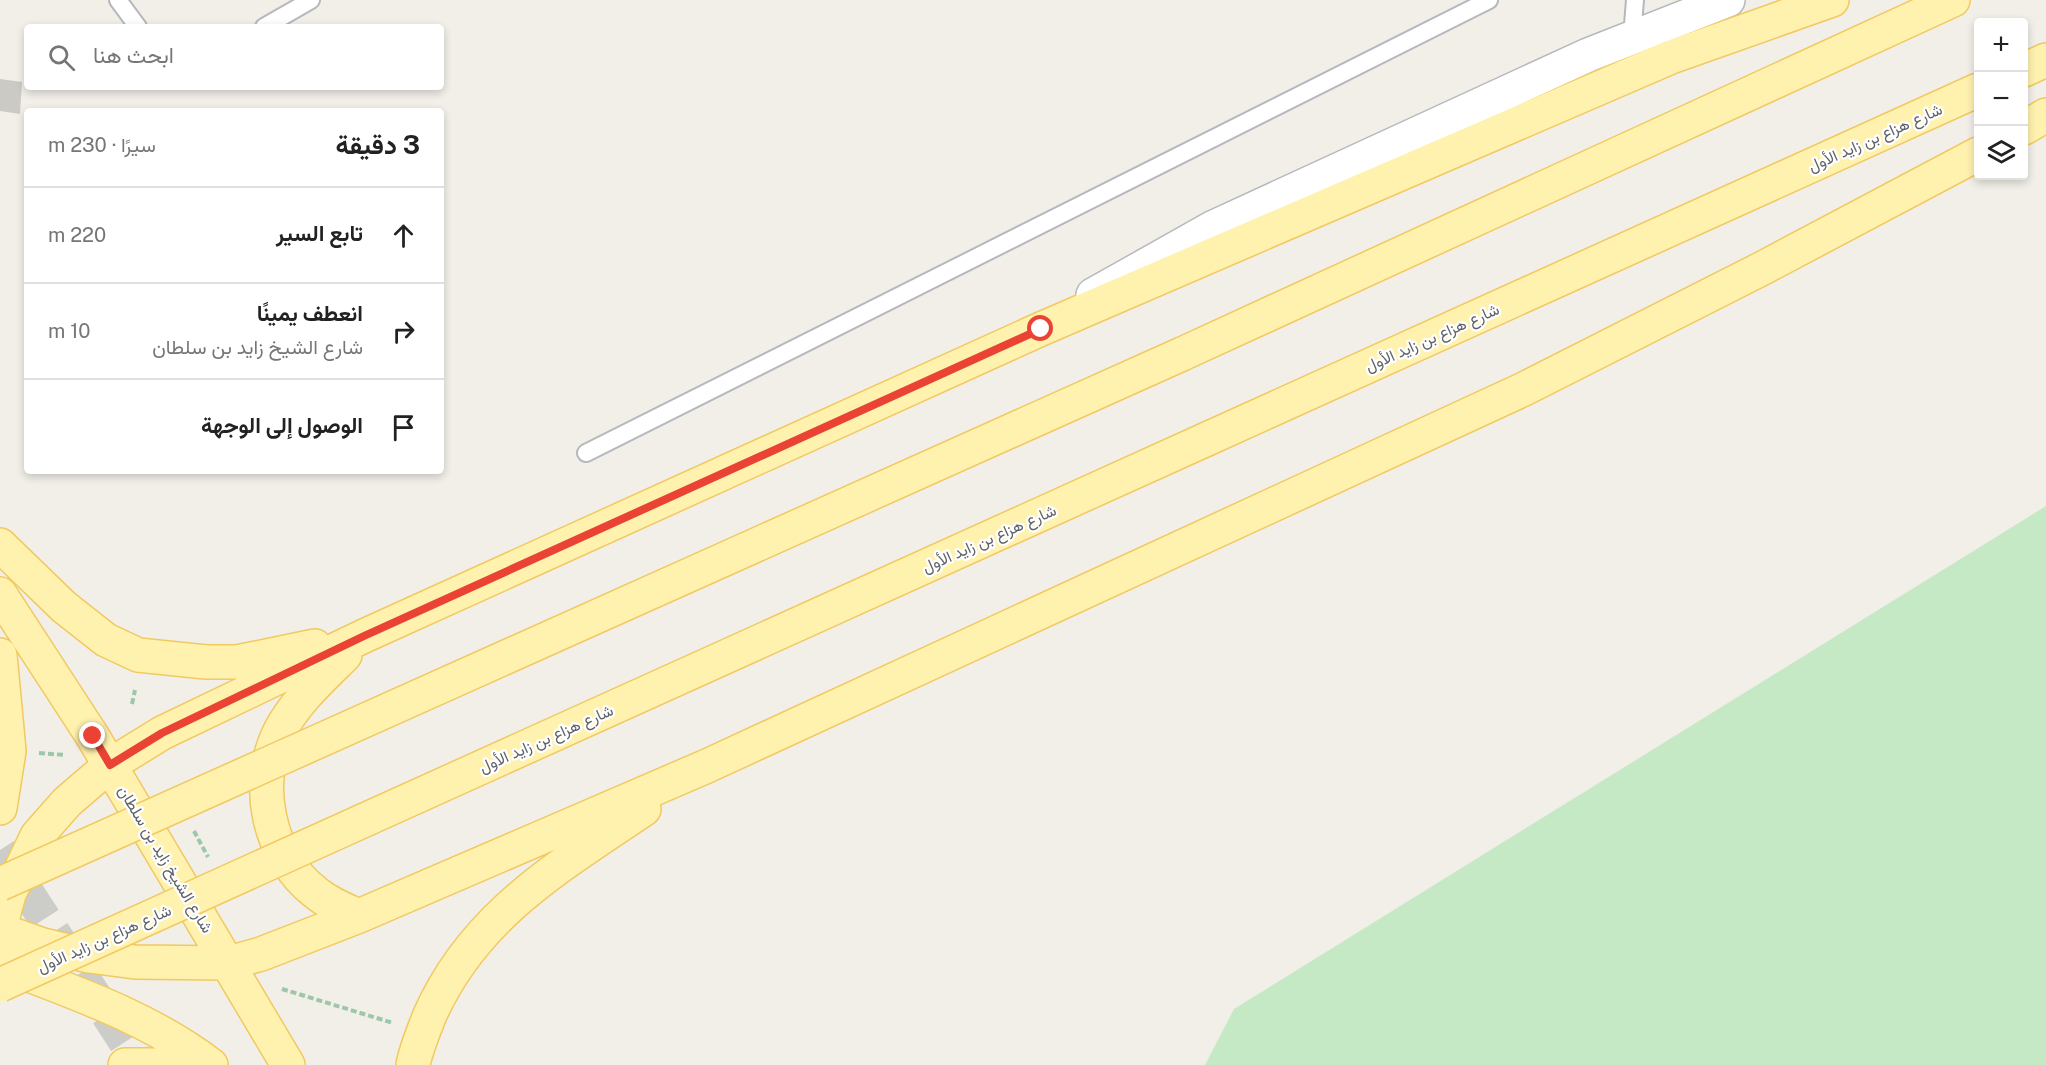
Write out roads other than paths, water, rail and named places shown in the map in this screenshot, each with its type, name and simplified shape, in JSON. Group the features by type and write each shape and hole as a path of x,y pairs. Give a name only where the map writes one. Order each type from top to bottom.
{"main road":[{"path":"1832,0 1671,57 1041,329 364,636 162,733 110,765 67,802 37,836 9,894 0,929 44,945 89,956 182,965 229,963 261,954 359,916 707,766 1524,389 1761,269 1974,156"},
{"path":"0,884 1182,354 1953,0"},
{"path":"2028,68 2046,60"},
{"name":"شارع هزاع بن زايد الأول","path":"0,985 1974,92"},
{"path":"2027,126 2046,115"},
{"path":"0,545 64,607 106,640 138,655 206,663 237,662 364,636"},
{"name":"شارع الشيخ زايد بن سلطان","path":"0,594 110,765 288,1065"},
{"path":"359,916 328,901 296,874 282,853 273,830 267,805 267,780 271,755 280,731 293,710 364,636"},
{"path":"0,655 9,751 0,808"},
{"path":"413,1065 423,1032 451,974 490,923 539,881 707,766"},
{"path":"0,964 145,1022 172,1037 211,1065"},
{"path":"125,1065 167,1065"}],"street":[{"path":"1041,329 1096,293 1214,227 1588,54 1728,0"}],"lane":[{"path":"118,0 136,24"},
{"path":"269,24 310,0"},
{"path":"586,453 1489,0"},
{"path":"1632,37 1635,0"}],"tunnel":[{"path":"0,850 140,1065"}]}
